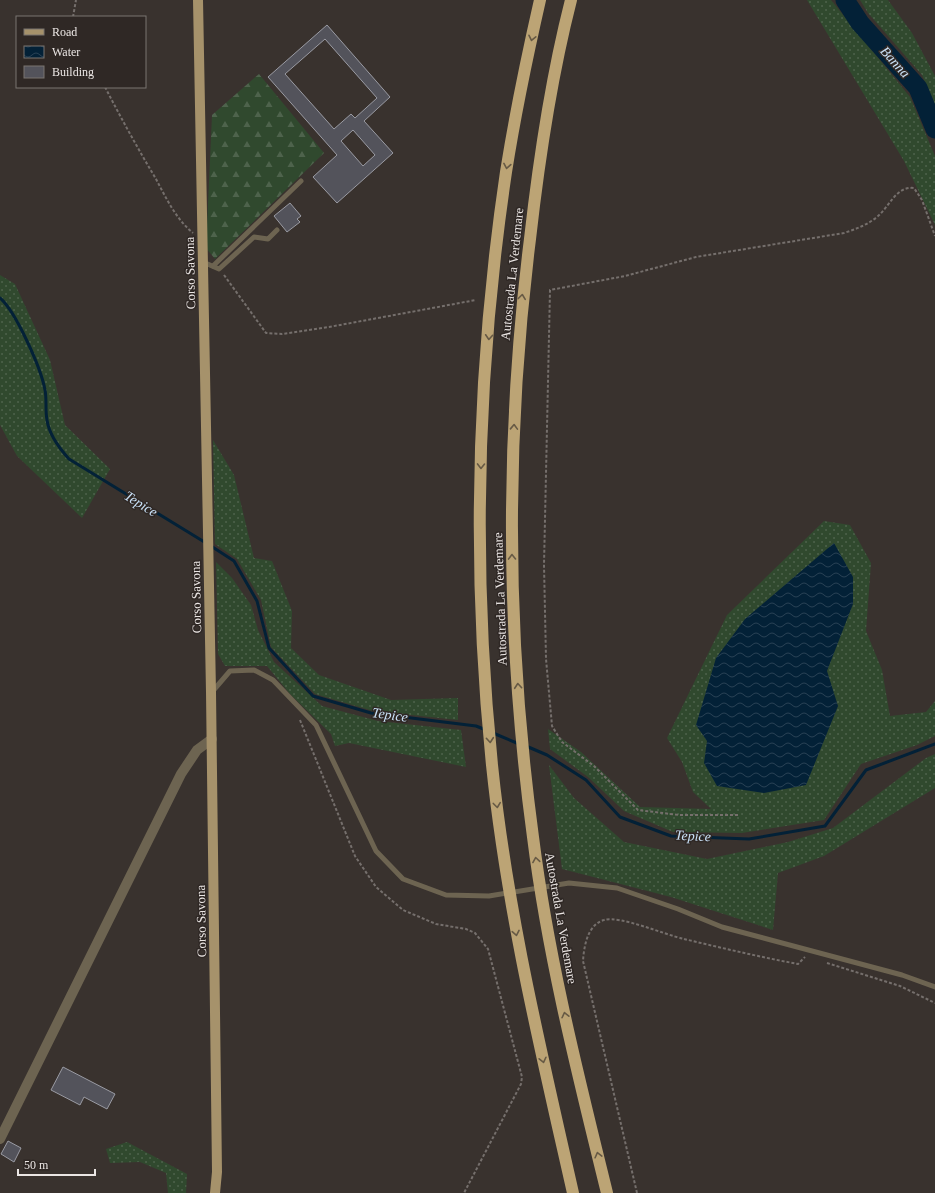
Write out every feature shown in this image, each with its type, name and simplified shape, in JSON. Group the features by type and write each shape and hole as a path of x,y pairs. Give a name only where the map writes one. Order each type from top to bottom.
{"highway":[{"name":"Autostrada La Verdemare","path":"540,0 522,79 506,172 497,244 484,402 481,554 482,630 492,766 501,840 529,1001 574,1193"},
{"name":"Autostrada La Verdemare","path":"571,0 551,91 535,194 522,303 515,378 512,521 513,607 521,725 533,838 546,923 564,1010 607,1193"}],"main road":[{"name":"Corso Savona","path":"198,0 212,739 217,1172 215,1193"}],"street":[{"path":"0,1139 180,774 197,750 212,739"}],"lane":[{"path":"213,266 301,181"},
{"path":"203,262 219,269 254,237 268,239 276,230"},
{"path":"211,692 230,671 254,670 273,680 316,725 376,851 403,879 446,895 489,896 569,883 616,888 678,909 722,927 811,952 902,975 935,988"}],"path":[{"path":"73,16 76,0"},
{"path":"106,88 126,128 172,207 186,228 202,240"},
{"path":"738,815 679,815 638,810 594,766 562,742 552,726 546,660 544,565 550,290 625,276 696,257 844,233 866,225 878,216 900,190 908,187 914,188 922,200 935,236"},
{"path":"219,269 266,333 282,334 329,327 476,300"},
{"path":"292,700 355,856 376,887 403,910 436,924 466,929 475,933 488,949 522,1078 521,1084 464,1193"},
{"path":"637,1193 583,961 584,944 592,929 604,920 619,920 682,938 798,964 811,952 828,964 900,986 935,1003"}],"green space":[{"path":"807,0 831,0 910,97 935,156 935,225 904,161"},
{"path":"860,0 888,0 912,33 935,76 935,105 922,75 868,13"},
{"path":"259,74 324,153 215,259 206,248 212,115"},
{"path":"0,275 15,284 50,360 65,425 110,469 82,518 17,456 0,425"},
{"path":"213,440 234,475 254,558 272,561 292,611 291,648 319,675 391,700 458,698 458,720 373,711 315,694 271,647 261,600 237,559 215,544"},
{"path":"824,521 850,525 871,563 866,631 882,670 890,716 926,712 935,701 935,736 917,745 861,764 824,820 742,833 673,832 624,811 588,777 550,749 548,729 581,752 640,807 711,809 693,792 682,762 667,738 727,615"},
{"path":"216,562 232,578 251,605 258,630 274,662 322,706 378,721 461,730 466,767 349,743 335,746 331,734 290,694 267,666 225,666 218,654"},
{"path":"935,754 935,788 824,856 778,873 773,930 671,897 562,869 549,765 574,798 624,842 707,859 788,842 833,828 926,758"},
{"path":"127,1142 187,1174 186,1193 168,1193 166,1173 140,1162 110,1163 106,1149"}],"water":[{"path":"834,543 853,577 853,604 827,671 838,706 806,785 764,793 717,786 704,763 707,741 696,725 716,658 745,619"}],"building":[{"path":"327,25 390,97 364,121 393,153 337,203 313,177 337,155 268,77","holes":["325,39 377,98 355,118 351,114 334,129 285,74","353,130 375,155 363,166 341,141"]},
{"path":"290,203 301,216 297,219 300,222 287,232 274,216"},
{"path":"63,1067 115,1094 107,1109 84,1097 80,1105 51,1090"},
{"path":"8,1141 21,1148 14,1162 1,1154"}],"waterway":[{"name":"Banna","path":"845,0 860,23 918,88 935,129"},
{"name":"Tepice","path":"0,298 20,327 39,368 45,390 48,426 55,441 69,459 206,543"},
{"name":"Tepice","path":"211,546 234,561 257,601 269,648 313,696 371,713 476,726 486,730"},
{"name":"Tepice","path":"493,733 519,744"},
{"name":"Tepice","path":"526,746 547,755 586,780 620,817 671,836 749,839 825,826 866,770 935,744"}]}
